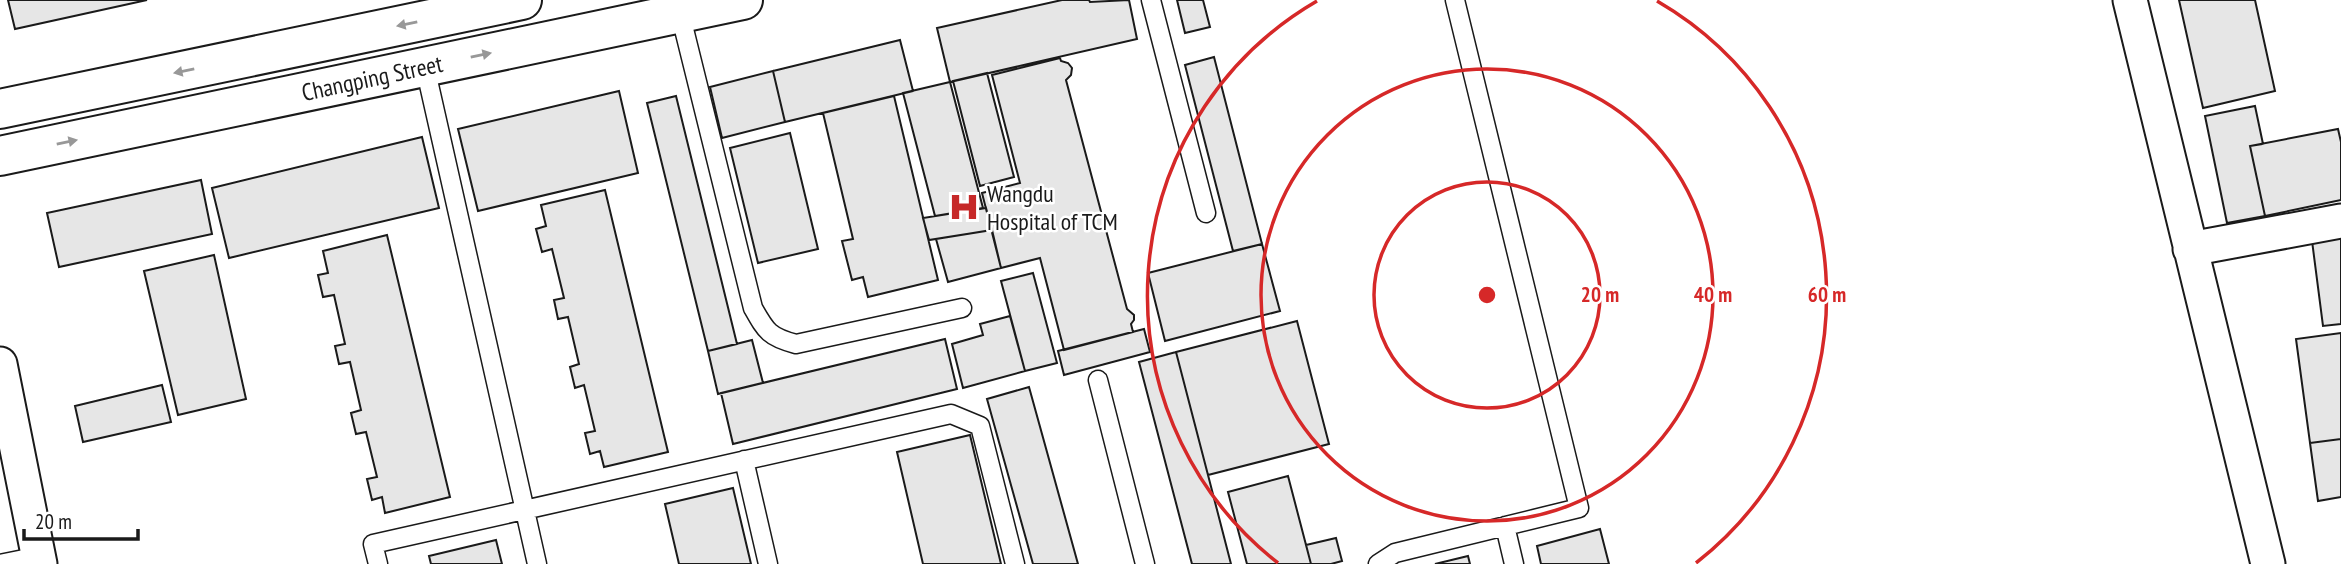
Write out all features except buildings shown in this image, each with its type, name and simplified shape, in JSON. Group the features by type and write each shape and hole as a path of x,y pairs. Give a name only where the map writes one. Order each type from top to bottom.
{"street":[{"name":"Changping Street","path":"0,109 522,0"},
{"name":"Changping Street","path":"0,156 743,0"},
{"path":"2130,0 2268,564"},
{"path":"2190,249 2341,221"},
{"path":"2,382 39,560"}],"lane":[{"path":"1151,0 1206,213"},
{"path":"1378,564 1395,553 1579,508 1455,0"},
{"path":"680,13 753,308 764,329 776,339 796,344 962,308"},
{"path":"425,67 537,564"},
{"path":"1098,380 1145,564"},
{"path":"378,564 373,544 951,414 980,426 1015,564"},
{"path":"744,460 768,564"},
{"path":"1505,526 1514,564"},
{"path":"0,564 39,560"}],"place":[{"name":"Wangdu Hospital of TCM","path":"964,207"}]}
